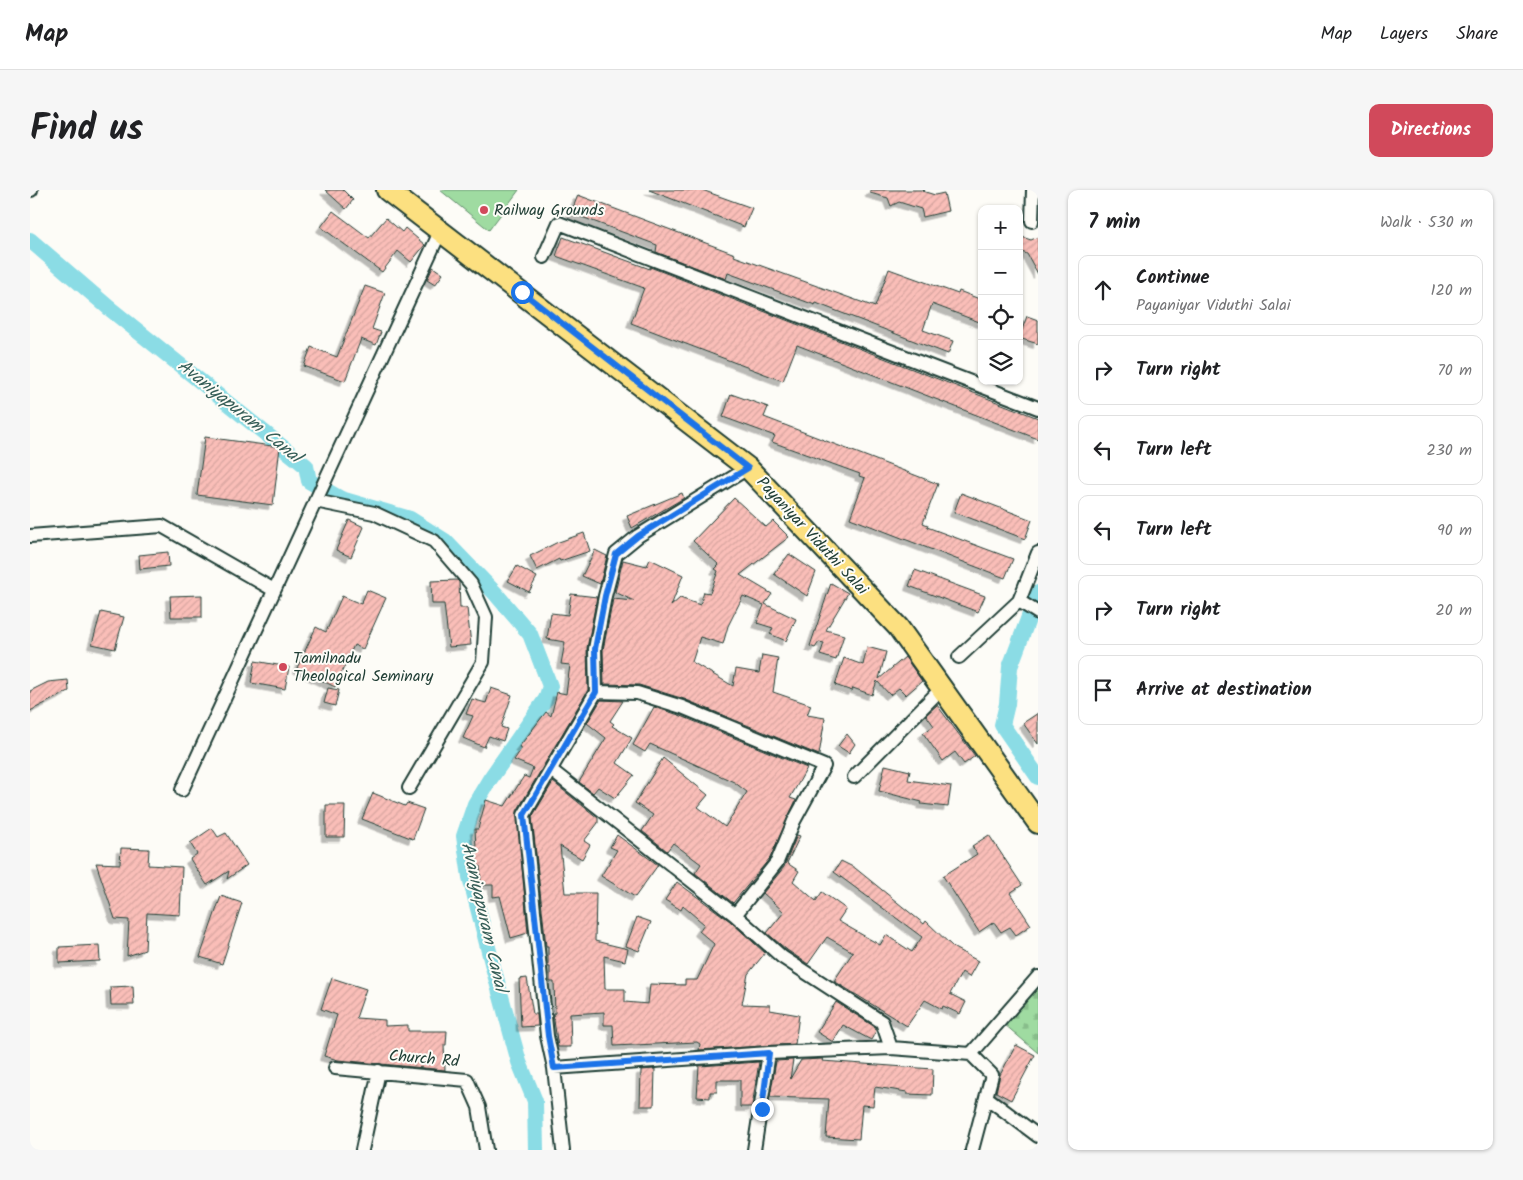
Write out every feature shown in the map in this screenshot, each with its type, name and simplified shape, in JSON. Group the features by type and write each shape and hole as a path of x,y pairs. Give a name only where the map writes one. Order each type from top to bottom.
{"main road":[{"name":"Payaniyar Viduthi Salai","path":"388,190 748,468 898,627 1038,823"}],"street":[{"path":"1032,221 1033,190"},
{"path":"544,257 559,222 1038,408"},
{"path":"182,790 440,232"},
{"path":"563,1150 554,1068 548,1036 524,815 596,692 595,649 605,596 616,554 638,536 748,468"},
{"path":"315,501 374,513 434,541 471,584 486,617 483,662 409,788"},
{"path":"30,536 162,526 274,590"},
{"path":"959,657 1028,608 1038,553"},
{"path":"854,777 942,688"},
{"path":"596,692 636,693 682,707 824,766 794,821 777,862 735,914"},
{"path":"551,770 735,914 782,957 882,1022 891,1048"},
{"path":"970,1054 1038,977"},
{"path":"554,1068 769,1053 891,1048 970,1054 992,1076 972,1150"},
{"path":"754,1150 769,1053"},
{"name":"Church Rd","path":"335,1068 467,1080 479,1107 486,1150"},
{"path":"362,1150 379,1071"},
{"path":"986,1096 1038,1136"}],"green space":[{"name":"Railway Grounds","path":"440,190 519,190 489,230"},
{"path":"1038,984 1038,1053 1004,1024"}],"building":[{"path":"325,190 343,190 353,200 346,209"},
{"path":"649,190 702,190 752,208 744,227"},
{"path":"870,190 925,190 922,191 935,195 944,193 948,211 923,217 921,209 899,202 891,206 888,198 870,193"},
{"path":"578,195 735,254 734,256 875,307 889,269 958,294 959,291 978,298 978,321 932,304 923,330 953,341 948,354 816,303 815,305 728,273 726,279 656,252 657,245 571,213"},
{"path":"333,211 369,238 386,218 402,232 405,228 425,245 411,262 398,251 382,272 321,227"},
{"path":"563,237 650,269 650,267 1038,418 1038,439 797,345 783,381 631,323 644,288 556,256"},
{"path":"1023,237 1031,240 1038,237 1038,274 1027,254 1023,252"},
{"path":"433,267 443,274 435,285 427,280"},
{"path":"365,286 385,293 372,329 381,332 376,345 361,339 345,381 304,366 311,347 337,357"},
{"path":"1027,316 1038,320 1038,344 1023,339 1023,327"},
{"path":"731,394 768,407 764,417 938,484 923,523 928,525 927,527 1013,559 1005,578 850,518 865,478 859,476 860,474 772,442 775,436 723,417"},
{"path":"205,437 280,447 273,505 197,495"},
{"path":"682,493 684,498 632,528 627,516"},
{"path":"961,493 1032,520 1025,539 954,512"},
{"path":"734,498 766,527 773,521 789,537 740,575 772,594 765,604 796,619 786,641 770,634 773,628 757,623 764,605 743,596 728,626 723,644 700,637 692,662 733,686 736,669 759,673 762,655 778,658 773,692 811,705 807,715 825,718 819,755 684,699 639,685 604,684 603,650 613,599 634,601 615,592 623,560 647,566 650,559 683,575 671,606 680,598 700,605 704,592 710,593 718,571 715,569 719,565 693,541"},
{"path":"349,520 364,527 351,557 336,550"},
{"path":"584,533 590,551 560,561 559,559 537,570 530,556 556,543"},
{"path":"595,550 607,556 600,584 582,576"},
{"path":"168,552 169,566 140,569 139,555"},
{"path":"789,554 816,572 807,596 774,574"},
{"path":"517,566 537,577 529,592 508,581"},
{"path":"915,570 985,596 978,612 909,586"},
{"path":"457,580 459,582 460,608 467,608 471,645 449,647 444,604 432,604 431,581"},
{"path":"831,583 848,593 826,630 844,635 836,660 820,655 824,643 819,642 815,648 810,646"},
{"path":"367,590 386,598 363,649 354,645 335,687 297,668 316,627 326,632 342,596 361,604"},
{"path":"571,594 597,597 587,648 588,690 517,811 528,933 511,938 500,896 493,897 493,885 481,885 480,866 477,866 475,829 478,829 486,800 505,806 524,776 529,778 533,768 514,760 522,748 519,747 546,712 551,716 557,692 566,694 570,665 561,664 565,642 547,639 551,613 568,615"},
{"path":"202,595 202,617 171,617 170,596"},
{"path":"101,612 124,617 115,649 92,644"},
{"path":"867,647 886,652 879,679 905,657 922,681 906,695 899,688 890,695 877,681 872,695 853,688 852,691 835,685 844,658 863,665"},
{"path":"255,661 289,667 285,689 251,683"},
{"path":"68,680 69,691 30,711 30,691 48,682"},
{"path":"328,688 339,690 335,706 324,703"},
{"path":"491,688 512,695 501,727 507,729 503,741 489,736 484,747 463,738 473,716 466,714 472,699 486,703"},
{"path":"601,700 623,701 610,721 614,724 612,726 632,738 617,763 634,775 615,798 598,787 593,793 579,782 606,738 587,723"},
{"path":"937,705 975,756 964,764 955,752 943,761 923,733 934,726 926,715"},
{"path":"654,707 679,715 807,768 790,798 796,800 770,858 733,903 695,873 701,864 673,843 667,851 642,831 653,815 635,803 663,758 708,795 698,807 725,827 747,792 734,782 650,744 645,752 633,745"},
{"path":"1038,713 1038,744 1023,723"},
{"path":"847,734 855,744 849,753 838,746"},
{"path":"885,765 910,771 908,780 951,786 948,807 921,804 922,802 879,791"},
{"path":"553,782 598,818 598,823 584,841 590,845 582,859 560,846 565,893 596,893 595,941 628,949 625,961 604,956 605,989 625,989 625,1002 648,1004 650,984 685,985 685,980 697,980 714,944 699,931 704,924 683,906 681,910 665,900 677,882 730,921 765,953 748,974 742,1004 770,1005 770,1010 799,1015 795,1044 699,1050 700,1044 697,1042 614,1046 613,1025 604,1025 604,1012 570,1014 571,1047 558,1047 553,1014 555,1013 554,982 550,982 550,967 548,967 548,946 546,946 532,817"},
{"path":"373,793 405,806 407,803 424,809 413,839 362,819"},
{"path":"326,805 345,805 344,837 326,837"},
{"path":"212,828 218,837 226,833 247,865 227,879 229,871 207,885 190,859 197,854 190,843"},
{"path":"617,835 658,865 635,897 601,876 617,850 610,847"},
{"path":"797,835 800,836 787,863 799,871 793,881 816,901 822,892 846,909 838,921 880,945 886,935 912,952 922,937 834,872 841,861 855,868 924,924 926,921 954,948 978,961 969,977 962,972 950,994 966,1002 960,1014 943,1006 942,1009 925,1000 907,1026 834,981 853,952 827,937 808,964 767,933 784,912 763,893 784,867"},
{"path":"989,835 1022,885 1010,893 1031,925 1016,935 1010,927 1001,932 994,922 979,932 943,876 977,854 972,846"},
{"path":"121,848 149,849 148,865 182,867 180,915 147,913 145,950 127,956 129,920 115,919 96,863 120,864"},
{"path":"221,896 242,903 222,964 200,957"},
{"path":"637,917 651,922 639,951 626,946"},
{"path":"99,945 100,961 59,963 59,947"},
{"path":"332,978 366,989 356,1018 385,1020 385,1026 408,1025 408,1031 447,1031 446,1045 444,1045 445,1070 338,1060 324,1056 337,1015 321,1009"},
{"path":"527,978 533,1014 537,1014 538,1026 521,1027 519,979"},
{"path":"133,986 134,1005 111,1005 110,987"},
{"path":"836,1002 875,1027 876,1031 871,1040 843,1025 833,1042 817,1032"},
{"path":"1016,1045 1035,1055 1011,1100 996,1092 1000,1075"},
{"path":"823,1059 822,1061 933,1069 932,1095 907,1094 907,1092 875,1087 873,1106 862,1105 859,1139 826,1137 829,1099 770,1097 776,1061 793,1060 790,1079 801,1060"},
{"path":"759,1062 752,1107 740,1107 740,1080 717,1080 717,1092 710,1092 710,1098 697,1097 699,1066"},
{"path":"655,1069 654,1106 640,1106 641,1070"}],"waterway":[{"name":"Avaniyapuram Canal","path":"30,240 109,308 306,466 309,481 341,499 410,519 445,541 495,593 530,634 550,686 546,699 490,779 475,804 464,836 470,877 493,967 519,1062 535,1101 536,1150"},
{"path":"1038,593 1010,667 1007,704 1002,725 1038,777"}],"place":[{"name":"Railway Grounds","path":"484,210"},
{"name":"Tamilnadu Theological Seminary","path":"283,667"}],"route":[{"path":"522,292 748,468 638,536 616,554 605,596 595,649 596,692 524,815 548,1036 554,1068 769,1053 762,1109"}]}
